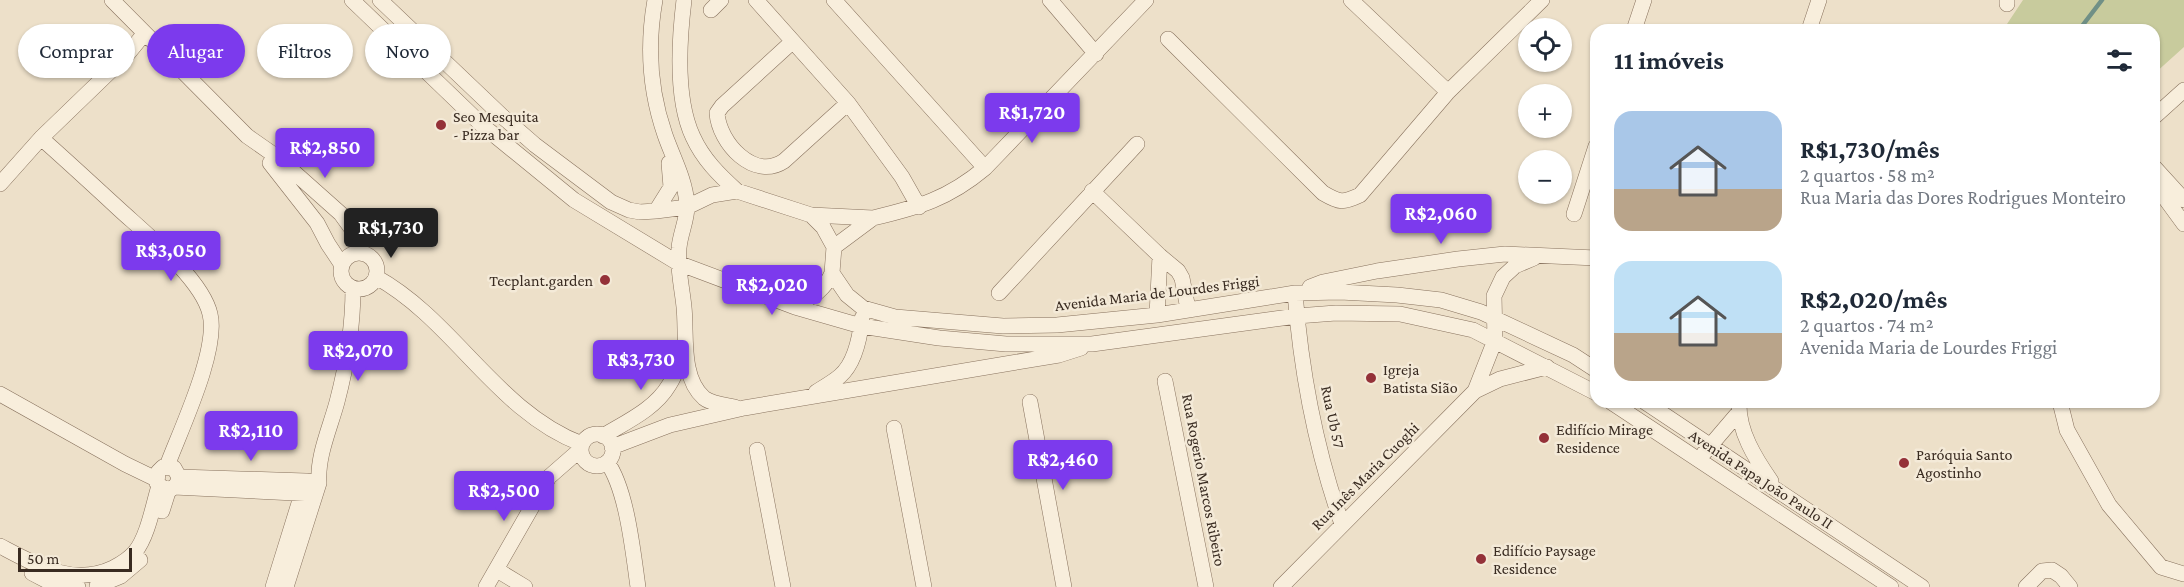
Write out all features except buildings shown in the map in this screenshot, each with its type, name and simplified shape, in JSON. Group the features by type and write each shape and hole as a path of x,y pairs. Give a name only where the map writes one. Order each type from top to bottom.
{"street":[{"path":"112,0 247,136 303,203 342,265 342,278 345,283 353,288 362,289 376,277 375,262 361,253 349,256 342,265"},
{"path":"352,0 482,124 574,200 678,263 795,308 861,326 939,338 1006,344 1092,344 1297,316 1336,313 1400,314 1473,330 1590,390"},
{"path":"655,0 651,42 652,85 665,136 672,180 668,194 656,211"},
{"path":"684,0 679,52 685,109 693,136 709,163 737,191 811,215 873,218 919,207 964,186 985,168 1146,0"},
{"path":"756,0 848,103 902,177 919,207"},
{"path":"834,0 985,168"},
{"path":"1050,0 1096,54"},
{"path":"1351,0 1448,92"},
{"path":"1168,39 1323,193 1335,201 1346,202 1360,195 1448,92 1542,0"},
{"path":"1636,24 1644,0"},
{"path":"1811,24 1819,0"},
{"path":"383,2 503,117 611,202 629,210 656,211 687,207 712,195 737,191"},
{"path":"0,184 41,138 126,56 144,34"},
{"path":"792,42 717,113 717,122 722,134 744,160 754,166 775,168 848,103"},
{"path":"2160,112 2184,90"},
{"path":"247,136 277,157 341,214 354,232 361,253"},
{"path":"665,136 680,172 687,207 679,245 678,263 685,309 685,350 693,378 704,398 712,402 744,408"},
{"path":"0,546 50,571 86,579 102,574 125,561 136,551 174,468 167,466 204,368 211,332 210,314 196,289 175,260 41,138"},
{"path":"999,293 1137,144"},
{"path":"1574,214 1590,165"},
{"path":"2160,174 2184,200"},
{"path":"1092,191 1178,271 1182,278 1188,309"},
{"path":"2160,191 2184,224"},
{"path":"795,308 812,297 828,282 832,273 834,247 823,227 811,215"},
{"path":"834,247 873,218"},
{"path":"1296,293 1323,282 1435,262 1505,254 1590,258"},
{"path":"1157,315 1160,256"},
{"path":"1495,340 1494,296 1503,278 1515,266 1536,256"},
{"name":"Avenida Maria de Lourdes Friggi","path":"832,273 847,295 863,308 895,317 1003,326 1057,325 1157,315 1296,293"},
{"path":"376,277 406,295 496,384 540,422 582,446"},
{"path":"286,587 312,484 337,400 350,342 353,288"},
{"path":"1296,293 1340,292 1441,300 1493,316 1573,355 1590,366"},
{"name":"Rua Ub 57","path":"1296,293 1297,316 1312,416 1331,492 1342,524"},
{"path":"811,396 839,377 848,367 861,326 863,308"},
{"name":"Rua Inês Maria Cuoghi","path":"1475,391 1495,340"},
{"path":"486,587 549,477 589,437 607,442 744,408 1059,355 1092,344"},
{"path":"607,442 669,386 685,350"},
{"name":"Rua Inês Maria Cuoghi","path":"1281,587 1475,391 1500,379 1547,367"},
{"name":"Rua Rogerio Marcos Ribeiro","path":"1165,381 1206,587"},
{"path":"0,394 125,464 168,483 312,484"},
{"path":"1030,402 1064,587"},
{"name":"Avenida Papa João Paulo II","path":"1620,408 1891,587"},
{"name":"Avenida Papa João Paulo II","path":"1654,408 1922,587"},
{"path":"1698,460 1738,408"},
{"path":"1739,408 1747,440 1759,464 1776,489"},
{"path":"2062,408 2067,430 2109,505 2161,567 2184,574"},
{"path":"894,428 924,587"},
{"path":"549,477 589,464 598,466 607,462 612,455 607,442"},
{"path":"582,446 582,457 589,464"},
{"path":"757,450 783,587"},
{"path":"607,462 616,475 622,492 638,587"},
{"path":"94,587 122,576 138,563 148,546 168,483"},
{"path":"273,587 312,484"},
{"path":"0,556 55,585 78,587"},
{"path":"496,570 525,587"},
{"path":"2026,587 2042,572 2052,570 2061,576 2070,587"}],"green space":[{"path":"2023,0 2184,0 2184,47 2160,69 2160,24 2007,24"}],"waterway":[{"path":"2084,24 2102,0"}],"place":[{"name":"Seo Mesquita - Pizza bar","path":"441,125"},
{"name":"Tecplant.garden","path":"605,280"},
{"name":"Igreja Batista Sião","path":"1371,378"},
{"name":"Edifício Mirage Residence","path":"1544,438"},
{"name":"Paróquia Santo Agostinho","path":"1904,463"},
{"name":"Edifício Paysage Residence","path":"1481,559"}]}
